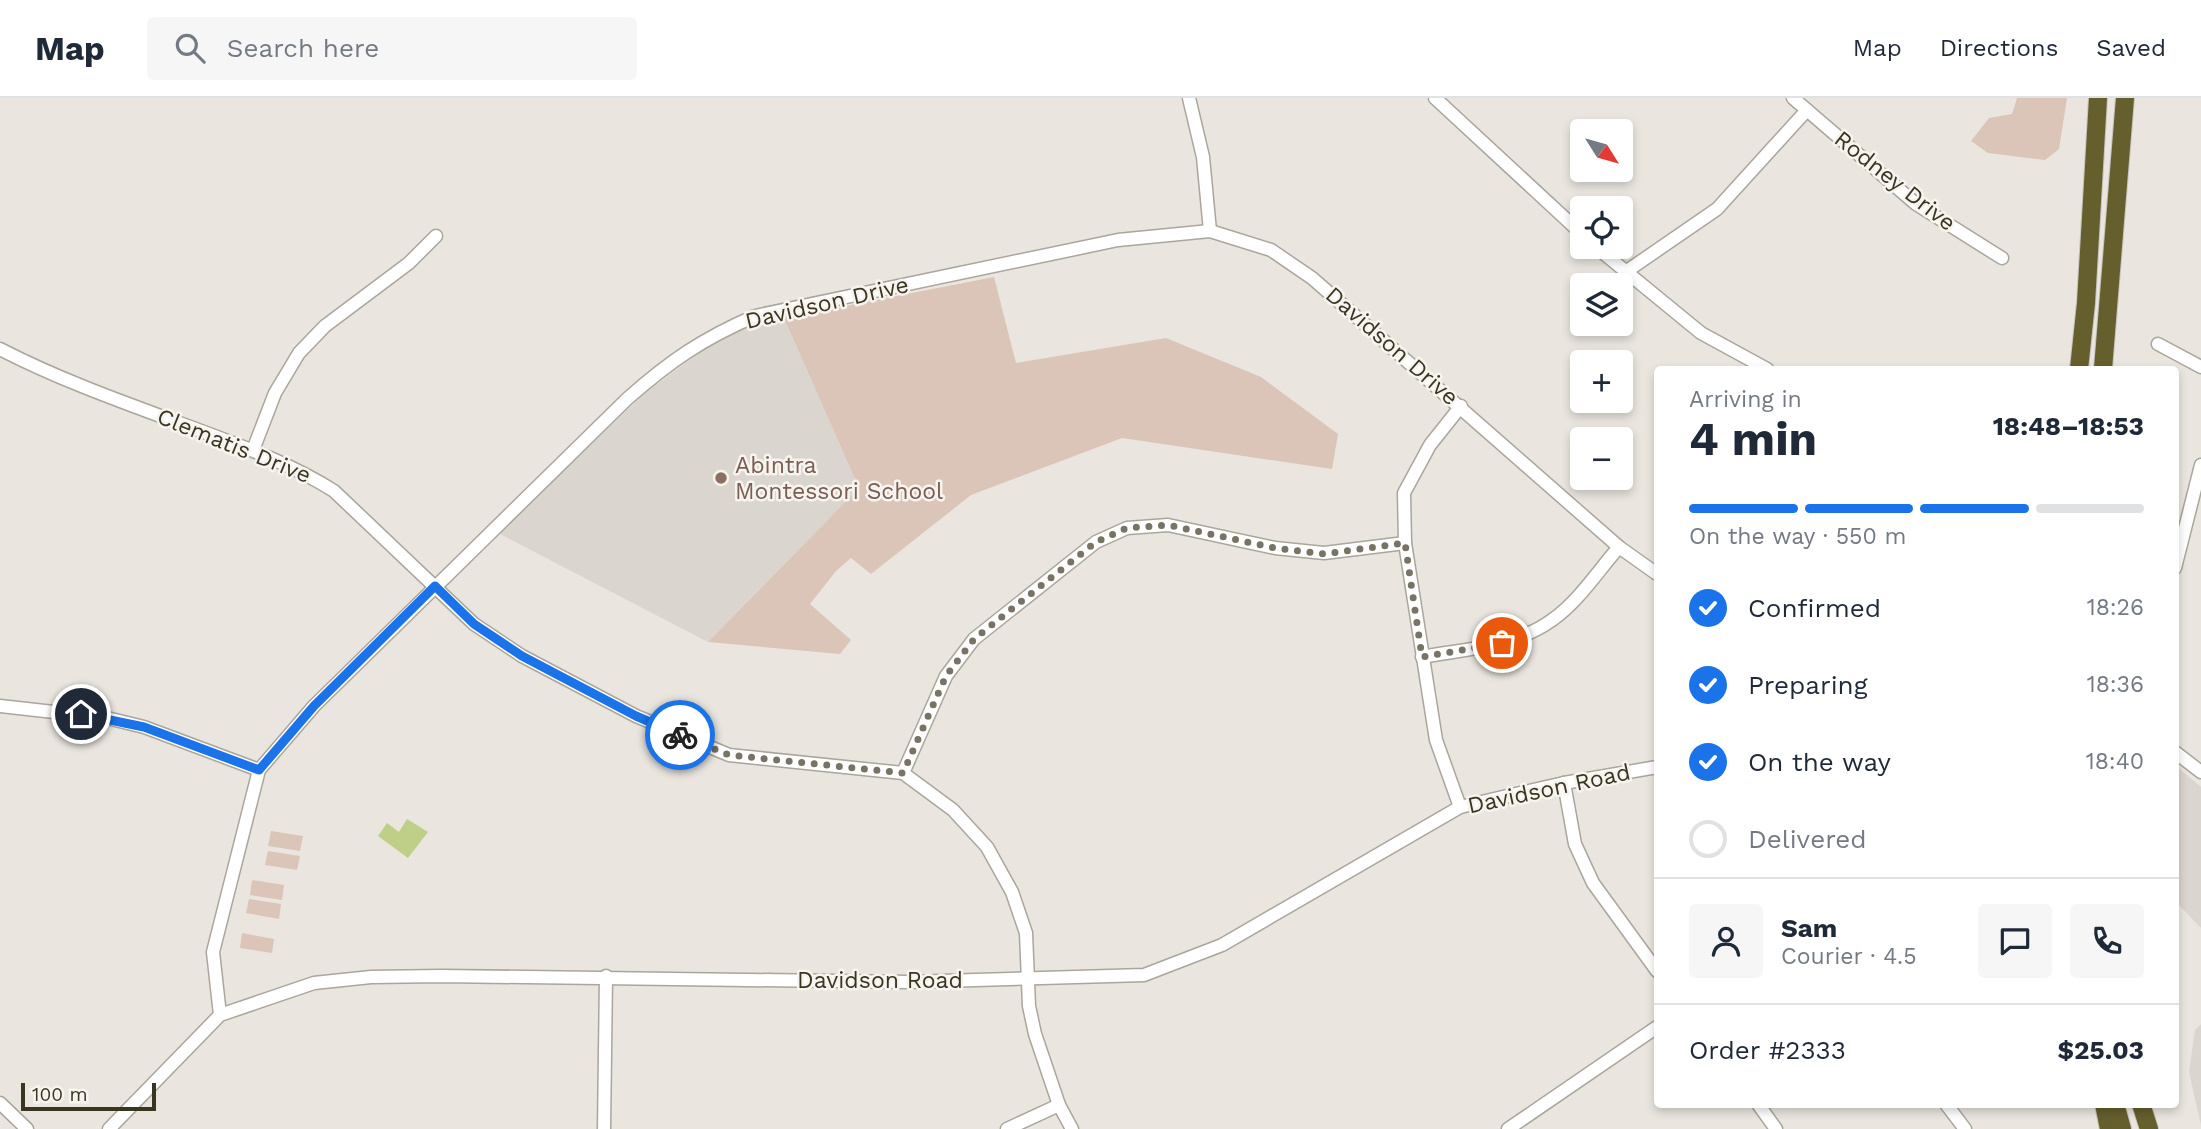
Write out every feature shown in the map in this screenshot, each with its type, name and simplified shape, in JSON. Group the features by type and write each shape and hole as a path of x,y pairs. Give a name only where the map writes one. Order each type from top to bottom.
{"highway":[{"path":"2079,366 2086,303 2098,98"},
{"path":"2102,366 2125,98"},
{"path":"2105,1108 2109,1129"},
{"path":"2116,1108 2122,1129"},
{"path":"2142,1108 2149,1129"}],"street":[{"path":"1189,98 1203,158 1210,230"},
{"path":"1435,98 1570,223"},
{"name":"Rodney Drive","path":"1793,98 1916,204 2002,258"},
{"path":"1609,259 1624,273 1717,209 1807,110"},
{"name":"Davidson Drive","path":"220,1015 213,952 259,770 314,706 637,390 667,364 711,335 755,316 1118,240 1210,230 1271,250 1312,278 1619,547 1654,571"},
{"path":"253,450 275,393 299,353 325,326 409,262 436,236"},
{"path":"1633,280 1701,333 1762,366"},
{"path":"2158,344 2201,367"},
{"name":"Clematis Drive","path":"0,349 49,374 253,450 312,477 334,491 474,624 522,656 636,716 729,755 903,773"},
{"path":"1461,406 1430,445 1404,493 1405,543 1436,740 1461,807"},
{"path":"2179,552 2201,465"},
{"path":"1072,1129 1059,1105 1035,1034 1030,1006 1026,933 1013,892 998,863 953,810 903,773 946,676 974,639 1096,542 1127,528 1168,525 1275,548 1324,554 1405,543"},
{"path":"1422,657 1502,643 1527,634 1553,619 1619,547"},
{"path":"0,706 107,718 144,727 259,770"},
{"path":"2179,755 2201,772"},
{"name":"Davidson Road","path":"109,1129 220,1015 314,983 371,977 606,976 908,982 1144,975 1189,960 1259,925 1461,807 1564,783 1654,768"},
{"path":"1564,783 1575,844 1593,883 1654,967"},
{"path":"604,1129 606,976"},
{"path":"1508,1129 1654,1029"},
{"path":"0,1103 27,1129"},
{"path":"1007,1129 1059,1105"},
{"path":"1761,1108 1776,1129"},
{"path":"1949,1108 1965,1129"}],"shaded area":[{"path":"2017,98 2067,98 2059,149 2045,160 1988,153 1971,141 1989,118 2012,114"},
{"path":"994,277 1016,363 1166,338 1261,377 1338,434 1332,469 1122,438 971,495 871,574 851,558 836,571 810,604 851,640 840,654 708,642 859,488 784,318"},
{"path":"784,318 859,488 708,642 498,533 644,394 724,334"},
{"path":"2179,768 2201,787 2201,928 2179,905"},
{"path":"407,819 428,832 408,858 378,836 387,823 399,832"},
{"path":"271,831 303,836 300,851 268,846"},
{"path":"268,851 300,856 297,870 265,865"},
{"path":"252,880 284,885 282,900 250,895"},
{"path":"249,899 281,904 279,919 246,913"},
{"path":"242,933 274,939 272,953 240,948"},
{"path":"2201,1024 2201,1125 2189,1072 2195,1030"}],"way so far":[{"path":"680,735 729,755 903,773 946,676 974,639 1002,614 1096,542 1127,528 1168,525 1275,548 1324,554 1405,543 1422,657 1502,643"}],"place":[{"name":"Abintra Montessori School","path":"721,478"}],"route":[{"path":"81,714 144,727 259,770 314,706 435,586 474,624 522,656 636,716 680,735"}]}
